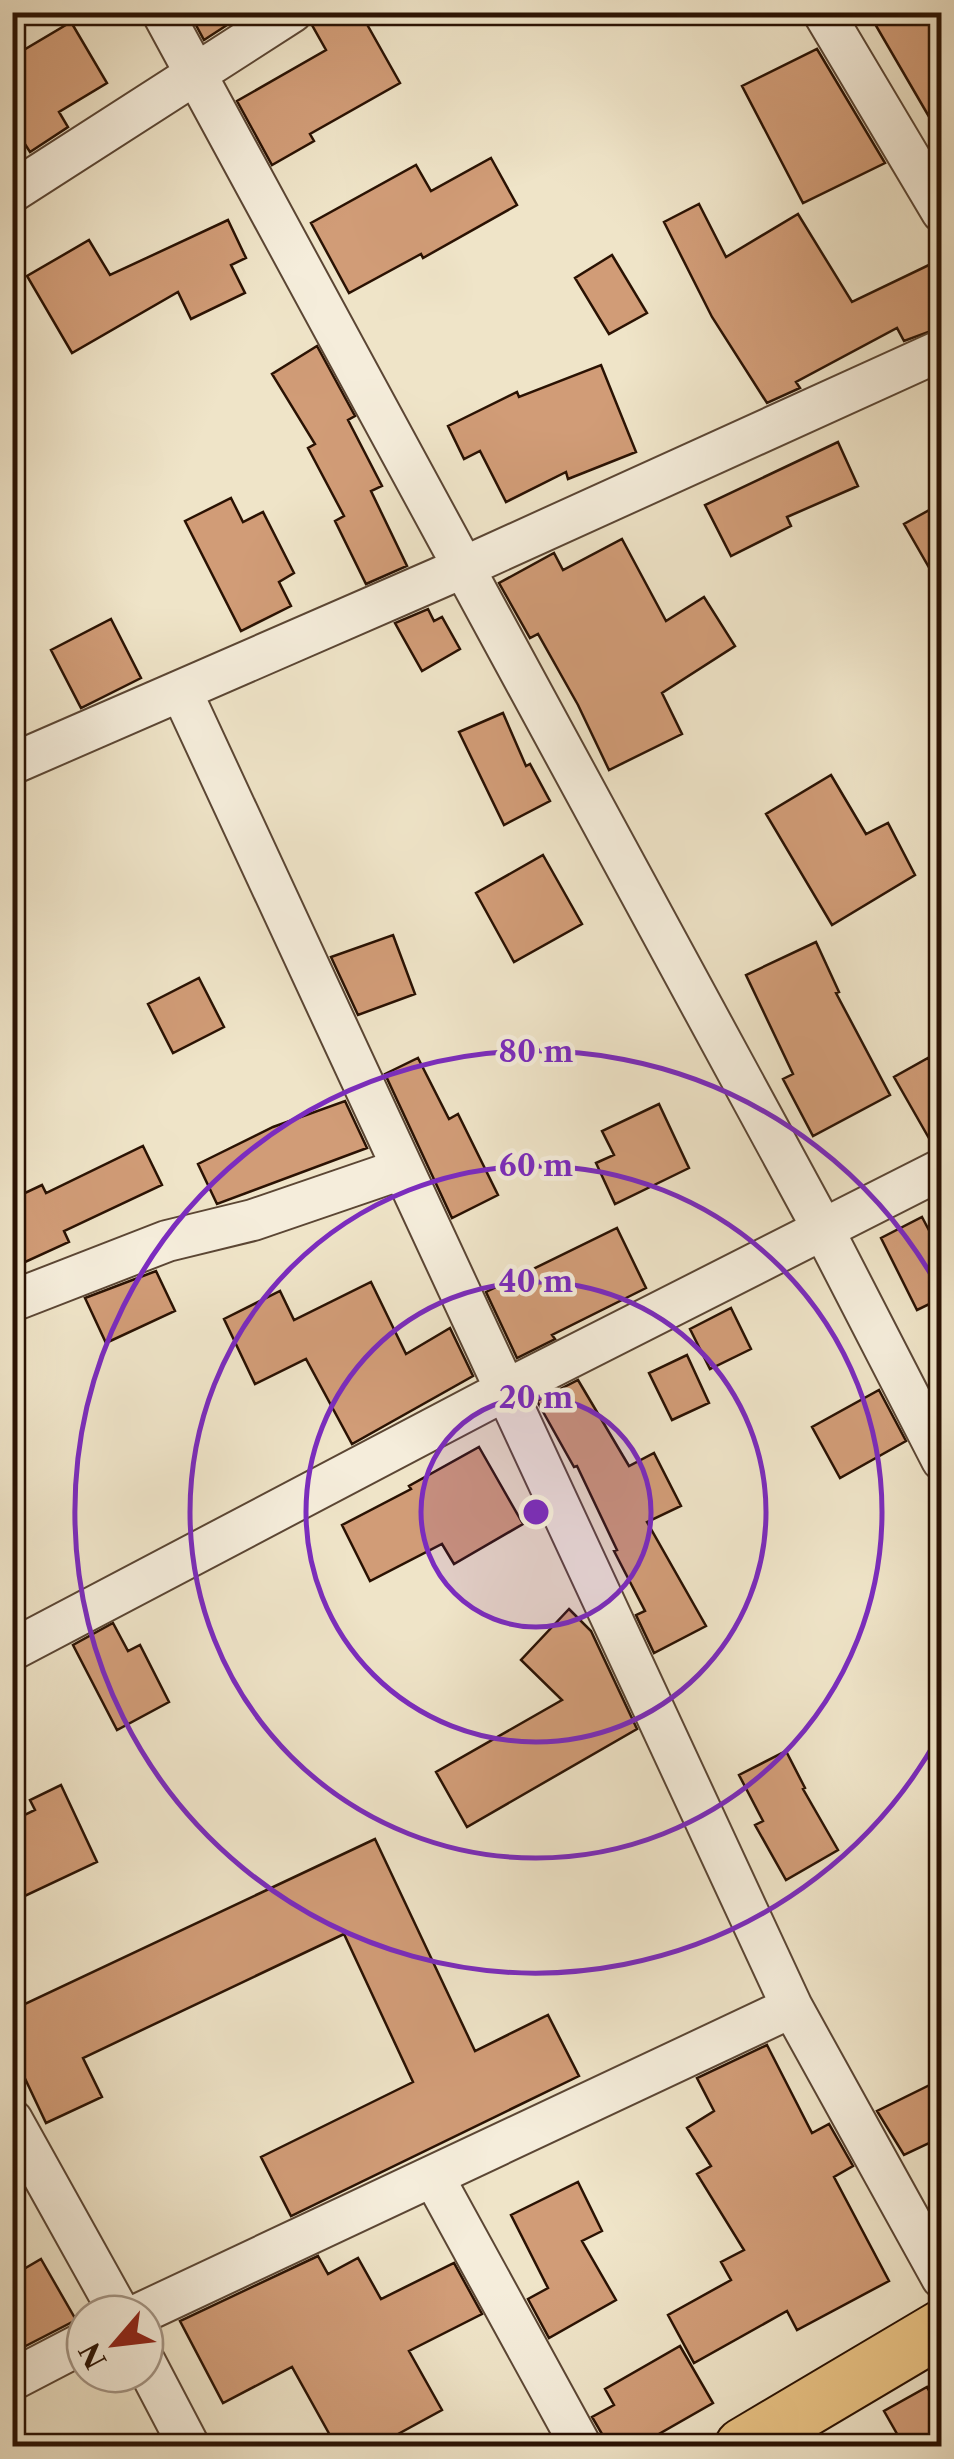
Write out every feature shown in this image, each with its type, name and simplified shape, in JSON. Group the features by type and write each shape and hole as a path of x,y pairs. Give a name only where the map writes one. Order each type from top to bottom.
{"main road":[{"path":"743,2446 942,2328"}],"street":[{"path":"162,12 824,1231 942,1460"},
{"path":"12,192 292,12"},
{"path":"823,12 942,212"},
{"path":"12,764 462,568 942,350"},
{"path":"182,692 792,2006 942,2278"},
{"path":"15,1300 167,1241 254,1220 402,1169"},
{"path":"12,1650 504,1390 942,1169"},
{"path":"165,2302 792,2006"},
{"path":"12,2120 109,2294"},
{"path":"434,2176 581,2446"},
{"path":"12,2380 65,2352"},
{"path":"162,2394 189,2446"}],"building":[{"path":"189,12 247,12 204,40"},
{"path":"316,12 360,12 400,83 310,134 314,141 272,165 237,101 326,50 312,25"},
{"path":"868,12 942,12 942,139"},
{"path":"71,22 107,83 59,112 68,127 30,152 12,124 12,57"},
{"path":"817,49 885,163 803,203 742,86"},
{"path":"491,158 517,205 423,258 421,254 349,293 311,223 416,165 431,191"},
{"path":"699,204 726,257 798,214 852,302 931,264 942,286 942,327 904,341 897,328 796,382 800,388 767,403 712,317 664,222"},
{"path":"228,220 246,258 231,265 245,293 191,319 178,292 72,353 27,276 89,240 110,275"},
{"path":"612,255 647,313 609,334 575,278"},
{"path":"317,346 355,416 348,420 382,486 371,491 407,566 366,584 335,521 344,516 308,448 315,444 272,374"},
{"path":"601,365 636,452 568,479 566,472 506,502 480,451 464,459 448,426 517,392 519,397"},
{"path":"838,442 858,486 787,517 791,526 731,556 705,505"},
{"path":"231,498 243,522 263,512 294,573 279,582 291,606 241,631 185,521"},
{"path":"942,503 942,590 904,524"},
{"path":"622,539 666,621 704,597 735,646 662,693 682,734 609,770 538,634 530,638 499,583 554,553 563,570"},
{"path":"428,609 434,621 442,617 460,649 422,671 395,623"},
{"path":"111,619 141,678 81,708 51,650"},
{"path":"503,713 526,766 530,764 550,801 504,825 459,732"},
{"path":"831,775 866,834 888,823 915,875 832,925 766,814"},
{"path":"543,855 582,924 514,962 476,893"},
{"path":"393,935 415,994 358,1015 331,957"},
{"path":"816,942 839,992 836,993 890,1095 813,1136 783,1079 793,1074 746,975"},
{"path":"199,978 224,1027 173,1053 148,1004"},
{"path":"418,1058 449,1119 458,1114 498,1195 452,1218 385,1074"},
{"path":"928,1058 942,1081 942,1146 934,1147 894,1077"},
{"path":"345,1101 367,1148 217,1204 198,1164 273,1127"},
{"path":"659,1104 689,1168 615,1204 596,1163 614,1155 602,1131"},
{"path":"143,1146 162,1185 64,1231 69,1242 12,1268 12,1199 42,1185 46,1193"},
{"path":"922,1217 942,1255 942,1298 917,1310 881,1238"},
{"path":"617,1228 646,1288 552,1335 555,1339 517,1358 486,1292"},
{"path":"156,1271 175,1311 106,1343 85,1298"},
{"path":"371,1282 406,1354 450,1328 473,1376 352,1444 306,1359 255,1384 224,1319 280,1291 294,1320"},
{"path":"731,1308 751,1349 710,1369 690,1329"},
{"path":"687,1355 709,1403 672,1420 649,1373"},
{"path":"578,1380 629,1466 654,1453 681,1506 647,1522 706,1626 654,1653 636,1615 645,1611 614,1551 617,1550 577,1466 574,1467 537,1401"},
{"path":"879,1390 906,1441 840,1478 812,1427"},
{"path":"479,1447 523,1524 454,1564 442,1544 370,1581 342,1525"},
{"path":"569,1609 591,1631 637,1729 467,1827 436,1772 562,1700 521,1660"},
{"path":"113,1623 128,1651 140,1645 169,1702 117,1730 73,1645"},
{"path":"786,1751 838,1850 786,1880 755,1825 763,1821 739,1775"},
{"path":"61,1785 97,1862 12,1902 12,1821 35,1810 30,1800"},
{"path":"375,1839 475,2051 548,2015 579,2076 291,2216 261,2157 413,2082 344,1934 83,2058 102,2097 46,2123 12,2051 12,2010"},
{"path":"767,2045 812,2133 829,2124 853,2166 834,2177 889,2281 797,2330 787,2311 694,2363 668,2315 731,2280 721,2262 744,2250 697,2174 711,2166 687,2128 714,2111 697,2078"},
{"path":"942,2079 942,2137 904,2155 877,2111"},
{"path":"578,2182 602,2231 582,2241 616,2300 549,2338 528,2299 548,2288 511,2215"},
{"path":"318,2256 328,2274 358,2258 381,2299 454,2263 482,2314 409,2351 442,2410 376,2446 336,2446 292,2367 223,2403 180,2321"},
{"path":"41,2259 65,2301 65,2326 12,2353 12,2276"},
{"path":"680,2346 713,2403 659,2434 666,2446 609,2446 592,2417 614,2405 605,2389"},
{"path":"927,2387 942,2412 942,2446 904,2446 884,2411"}]}
